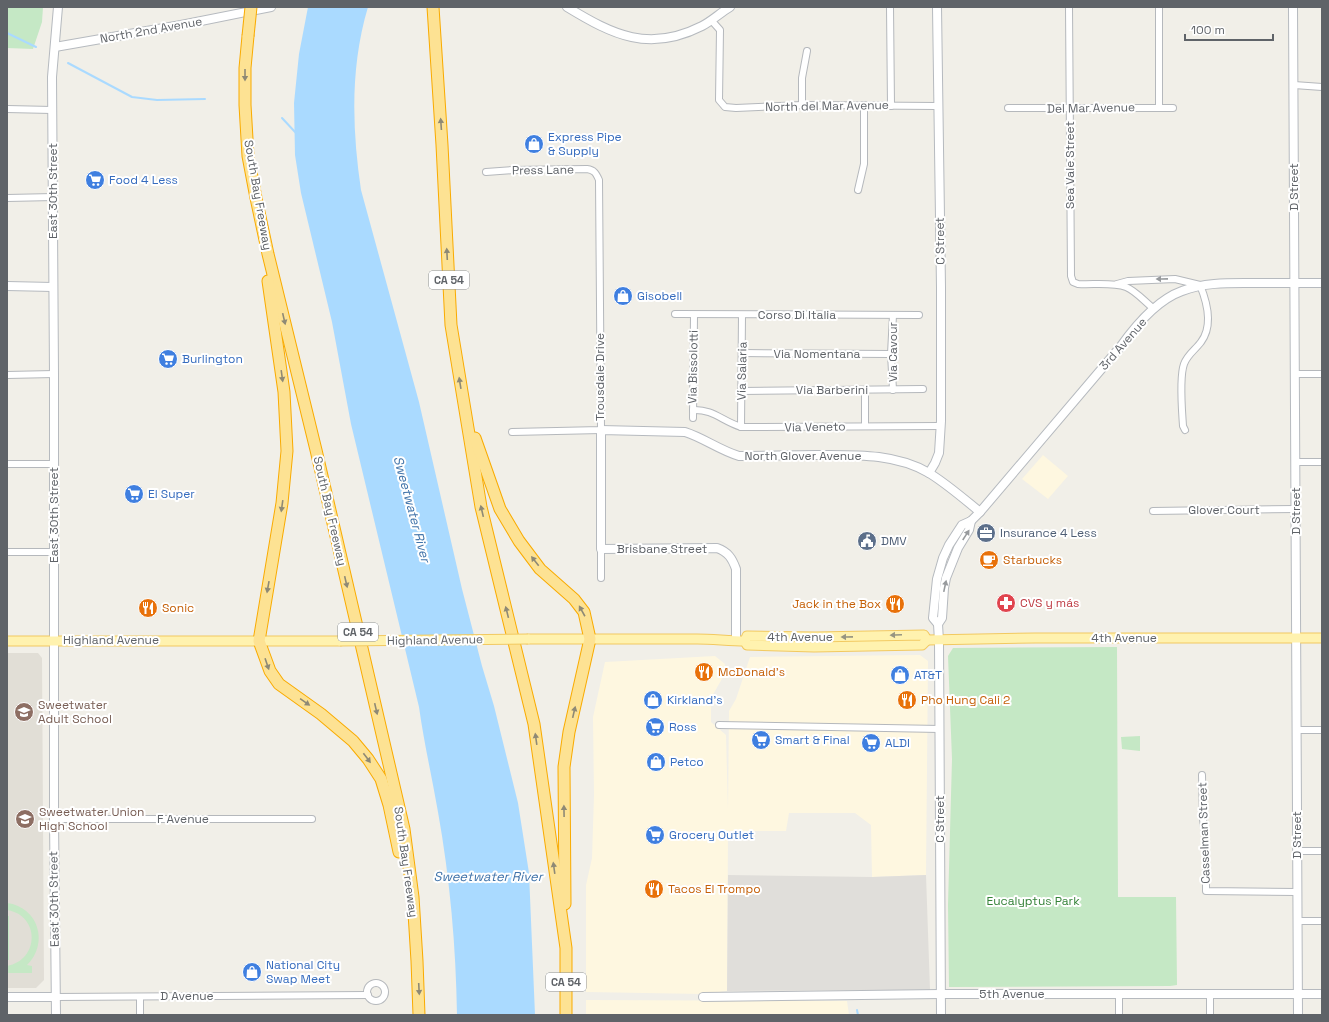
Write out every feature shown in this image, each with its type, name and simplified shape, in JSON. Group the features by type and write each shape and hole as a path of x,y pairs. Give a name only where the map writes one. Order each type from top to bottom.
{"highway":[{"name":"South Bay Freeway","path":"252,7 245,68 245,105 248,156 268,254 316,450 404,829 413,897 419,1015"},
{"name":"CA 54","path":"433,7 451,325 481,507 534,724 566,948 566,1015"},
{"path":"268,254 268,279 284,392 287,451 282,503 259,641 270,671 279,684 321,714 353,741 368,759 381,779 398,842 417,961"},
{"path":"464,405 500,509 519,541 540,568 574,599 584,612 590,638 569,732 564,767 566,948"}],"main road":[{"name":"4th Avenue","path":"719,639 740,641 747,636 815,637 924,635 927,640 939,641 1035,638 1322,638"},
{"name":"Highland Avenue","path":"7,641 330,641 590,638 719,639"}],"street":[{"name":"North 2nd Avenue","path":"55,47 181,25 271,7"},
{"path":"567,7 608,30 646,40 670,38 686,33 712,21 730,7"},
{"path":"890,7 890,106"},
{"name":"C Street","path":"929,473 938,453 940,441 941,293 937,106 937,7"},
{"name":"Sea Vale Street","path":"1069,7 1071,276 1073,282 1078,284 1114,285 1125,287 1130,289 1154,309"},
{"path":"1159,7 1159,107"},
{"name":"D Street","path":"1293,7 1298,1015"},
{"name":"East 30th Street","path":"56,1015 54,819 54,197 52,77 58,11"},
{"name":"North del Mar Avenue","path":"712,21 720,30 719,100 725,107 736,108 802,105 937,106"},
{"path":"802,105 802,78 807,51"},
{"path":"1294,85 1322,87"},
{"path":"858,190 864,164 864,106"},
{"name":"Del Mar Avenue","path":"1008,108 1173,108"},
{"path":"7,109 52,110"},
{"name":"Press Lane","path":"486,172 587,169 592,170 597,175"},
{"name":"Trousdale Drive","path":"597,175 599,188 601,578"},
{"path":"7,198 54,197"},
{"name":"Sea Vale Street","path":"1114,285 1128,281 1175,279 1200,285"},
{"name":"3rd Avenue","path":"980,512 1121,346 1130,333 1154,309 1180,291 1200,285 1230,283 1322,284"},
{"path":"1185,430 1183,426 1182,378 1184,363 1205,336 1208,324 1206,298 1200,285"},
{"path":"7,286 53,287"},
{"name":"Corso Di Italia","path":"675,314 919,315"},
{"name":"Via Bissolotti","path":"693,418 694,315"},
{"name":"Via Salaria","path":"741,427 742,315"},
{"name":"Via Cavour","path":"893,315 891,354 893,390"},
{"name":"Via Nomentana","path":"742,353 891,354"},
{"path":"7,375 54,374"},
{"path":"1295,374 1322,374"},
{"name":"Via Barberini","path":"741,391 923,389"},
{"path":"865,390 865,426"},
{"name":"Via Veneto","path":"693,410 709,411 729,423 741,427 940,426"},
{"name":"North Glover Avenue","path":"512,432 601,430 685,432 725,452 739,456 869,456 896,461 929,473 980,512"},
{"path":"1296,462 1322,462"},
{"path":"7,464 54,464"},
{"name":"Glover Court","path":"1153,511 1296,510"},
{"name":"C Street","path":"941,1015 939,641 938,624 933,618 937,579 940,566 949,545 962,525 971,521 980,512"},
{"name":"Brisbane Street","path":"601,549 716,548 727,553 734,562 736,569 740,641"},
{"path":"7,552 54,552"},
{"path":"719,725 940,729"},
{"path":"1297,730 1322,730"},
{"name":"Casselman Street","path":"1202,775 1203,819 1206,844 1206,891 1298,892"},
{"name":"F Avenue","path":"54,819 312,819"},
{"path":"1297,851 1322,851"},
{"path":"1298,921 1322,921"},
{"path":"1210,993 1210,1015"},
{"name":"5th Avenue","path":"703,996 1210,993 1322,994"},
{"path":"1119,994 1120,1015"},
{"name":"D Avenue","path":"7,997 368,995"},
{"path":"140,997 140,1015"}],"shaded area":[{"path":"1043,455 1068,476 1048,499 1022,479"},
{"name":"Sweetwater Union High School","path":"7,653 38,653 42,658 44,980 36,988 7,988"},
{"path":"920,655 928,661 926,875 872,877 871,825 855,813 789,813 786,831 728,831 727,991 703,994 586,992 586,885 592,858 594,795 593,717 605,662 715,656 725,664 723,677 711,698 711,722 726,735 728,810 729,711 736,699 750,657"},
{"path":"728,875 872,877 926,875 930,990 727,991"},
{"path":"586,1000 847,1001 849,1015 586,1015"}],"green space":[{"path":"7,7 43,7 42,22 33,49 7,48"},
{"name":"Eucalyptus Park","path":"1117,647 1118,897 1176,897 1177,985 949,987 948,905 952,759 948,656 953,648"},
{"path":"1140,736 1140,751 1122,749 1121,737"},
{"path":"7,903 18,906 27,911 37,928 39,937 38,947 34,956 27,965 32,966 32,973 7,973 7,966 18,962 26,955 32,938 30,928 26,920 18,914 7,910"},
{"path":"7,916 9,916 9,960 7,960"}],"water":[{"name":"Sweetwater River","path":"308,7 368,7 358,52 354,98 356,144 361,190 419,402 462,589 494,706 518,803 529,873 535,1015 457,1015 454,939 449,888 436,799 419,707 351,424 332,322 301,193 295,155 294,103 299,54"}],"waterway":[{"path":"7,33 36,47"},
{"path":"68,63 132,97 157,100 205,99"},
{"path":"282,118 296,133"},
{"path":"857,1010 858,1015"}],"place":[{"name":"Express Pipe & Supply","path":"534,144"},
{"name":"Food 4 Less","path":"95,180"},
{"name":"Gisobell","path":"623,296"},
{"name":"Burlington","path":"168,359"},
{"name":"El Super","path":"134,494"},
{"name":"Insurance 4 Less","path":"986,533"},
{"name":"DMV","path":"867,541"},
{"name":"Starbucks","path":"989,560"},
{"name":"CVS y más","path":"1006,603"},
{"name":"Jack in the Box","path":"895,604"},
{"name":"Sonic","path":"148,608"},
{"name":"McDonald's","path":"704,672"},
{"name":"AT&T","path":"900,675"},
{"name":"Kirkland's","path":"653,700"},
{"name":"Pho Hung Cali 2","path":"907,700"},
{"name":"Sweetwater Adult School","path":"24,712"},
{"name":"Ross","path":"655,727"},
{"name":"Smart & Final","path":"761,740"},
{"name":"ALDI","path":"871,743"},
{"name":"Petco","path":"656,762"},
{"name":"Sweetwater Union High School","path":"25,819"},
{"name":"Grocery Outlet","path":"655,835"},
{"name":"Tacos El Trompo","path":"654,889"},
{"name":"National City Swap Meet","path":"252,972"}]}
